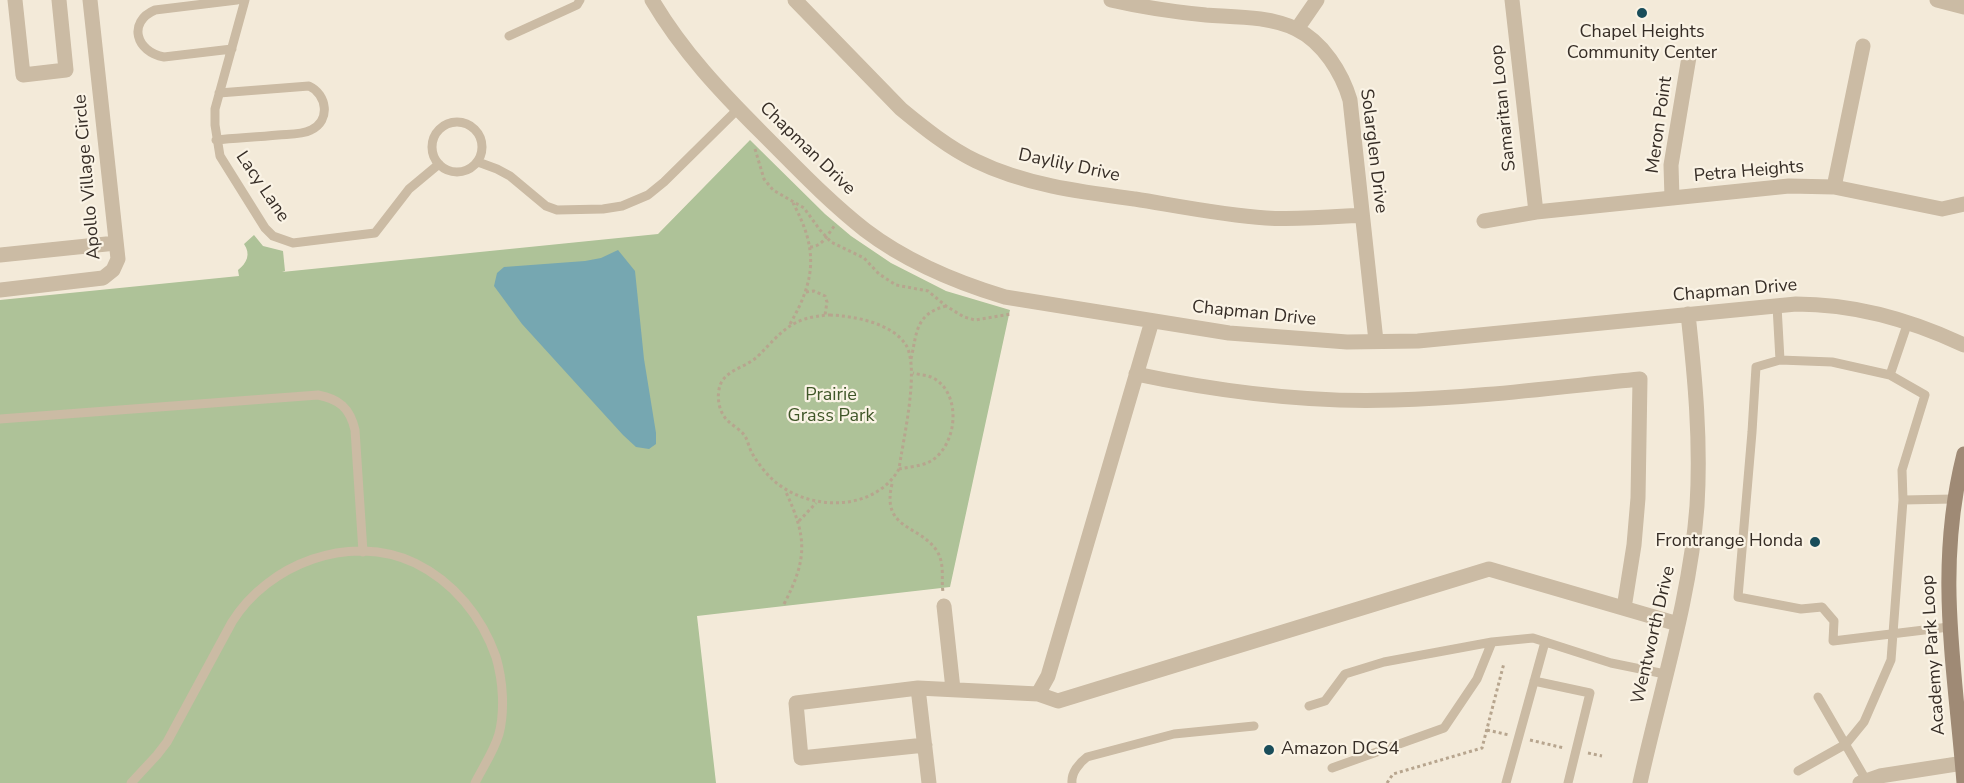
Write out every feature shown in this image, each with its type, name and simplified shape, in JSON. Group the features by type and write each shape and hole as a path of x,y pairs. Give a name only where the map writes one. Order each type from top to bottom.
{"street":[{"path":"15,0 23,75 66,70 59,0"},
{"name":"Apollo Village Circle","path":"0,290 103,278 113,270 118,259 90,0"},
{"name":"Chapman Drive","path":"652,0 683,47 738,109 844,213 867,231 926,267 974,288 1005,297 1229,333 1272,338 1376,341 1418,341 1688,314 1818,304 1870,311 1936,332 1964,345"},
{"name":"Daylily Drive","path":"795,0 901,109 958,151 993,168 1028,180 1078,191 1239,214 1290,218 1362,215"},
{"name":"Solarglen Drive","path":"1111,0 1198,14 1270,21 1297,30 1321,49 1345,84 1350,100 1376,341"},
{"path":"1297,30 1317,0"},
{"name":"Samaritan Loop","path":"1512,0 1536,212"},
{"path":"1937,0 1964,7"},
{"path":"1834,187 1863,46"},
{"name":"Meron Point","path":"1672,198 1671,165 1689,57"},
{"name":"Petra Heights","path":"1484,221 1536,212 1789,186 1834,187 1942,209 1964,204"},
{"path":"0,255 116,243"},
{"name":"Wentworth Drive","path":"1640,783 1678,624 1693,544 1698,477 1698,416 1688,314"},
{"path":"1038,694 1048,676 1152,321"},
{"path":"1136,374 1185,385 1250,394 1354,400 1436,398 1640,379 1638,498 1634,545 1624,608"},
{"name":"Academy Park Loop","path":"1964,454 1954,500 1948,570 1952,677 1964,783"},
{"path":"925,745 801,758 796,703 918,688 1038,694 1058,701 1489,569 1678,624"},
{"path":"944,606 953,689"},
{"path":"918,688 929,783"},
{"path":"1863,782 1963,763"}],"lane":[{"path":"232,49 164,57 155,55 142,45 137,32 142,19 155,10 237,0"},
{"name":"Lacy Lane","path":"245,0 215,109 216,140 220,156 273,237 293,243 375,233 409,189 439,164"},
{"path":"509,36 577,5 580,0"},
{"path":"216,140 303,133 317,127 325,113 322,98 317,90 309,86 219,93"},
{"path":"478,162 504,172 546,206 557,210 603,209 622,206 648,195 664,182 738,109"},
{"path":"460,122 473,127 481,138 482,150 478,162 468,170 457,172 439,164 432,146 437,132 450,123 460,122"},
{"path":"1777,306 1780,360"},
{"path":"1890,375 1908,322"},
{"path":"1798,771 1846,744 1864,722 1891,660 1892,634 1903,500 1902,470 1925,395 1890,375 1832,362 1780,360 1756,367 1738,597 1801,609 1822,607 1833,621 1833,641 1892,634 1949,627"},
{"path":"0,419 318,395 330,397 342,405 353,420 356,430 363,552"},
{"path":"1903,500 1954,500"},
{"path":"131,783 158,756 232,622 256,592 273,578 299,564 327,556 363,552 413,562 443,581 467,604 486,634 499,667 502,714 496,743 475,783"},
{"path":"1309,706 1325,701 1345,674 1384,662 1492,642 1533,638 1611,663 1665,674"},
{"path":"1332,768 1443,728 1477,679 1492,642"},
{"path":"1506,783 1545,642"},
{"path":"1534,681 1590,693 1568,783"},
{"path":"1818,697 1846,744 1863,782"},
{"path":"1072,783 1071,779 1079,762 1087,757 1174,734 1254,726"}],"path":[{"path":"792,202 801,219 810,247 811,271 806,292 789,325 748,364 728,374 722,381 718,399 725,419 745,436 760,465 785,490 801,498 836,503 868,497 892,482"},
{"path":"810,247 823,243 836,224"},
{"path":"806,292 814,291 825,296 827,302 825,315"},
{"path":"911,360 916,327 929,313 946,306"},
{"path":"789,325 825,315 847,316 873,322 902,341 907,347 913,373 899,469 892,482 890,501 894,514 900,522 923,537 938,553 941,562 944,606"},
{"path":"899,469 931,461 944,446 952,425 952,405 942,386 934,378 913,373"},
{"path":"784,604 802,557 800,521 785,490"},
{"path":"800,521 817,502"},
{"path":"1387,783 1393,774 1482,748 1504,663"},
{"path":"1487,730 1602,756"}],"green space":[{"name":"Prairie Grass Park","path":"750,140 825,214 851,236 891,263 946,291 1010,310 950,587 697,616 716,783 0,783 0,300 239,276 238,270 248,255 244,244 254,235 263,246 283,251 285,271 282,272 658,234"}],"water":[{"path":"618,250 635,271 644,359 656,433 656,444 649,449 636,447 623,435 522,324 494,286 497,273 504,267 585,261 601,258"}],"place":[{"name":"Chapel Heights Community Center","path":"1642,13"},
{"name":"Frontrange Honda","path":"1815,542"},
{"name":"Amazon DCS4","path":"1269,750"}]}
